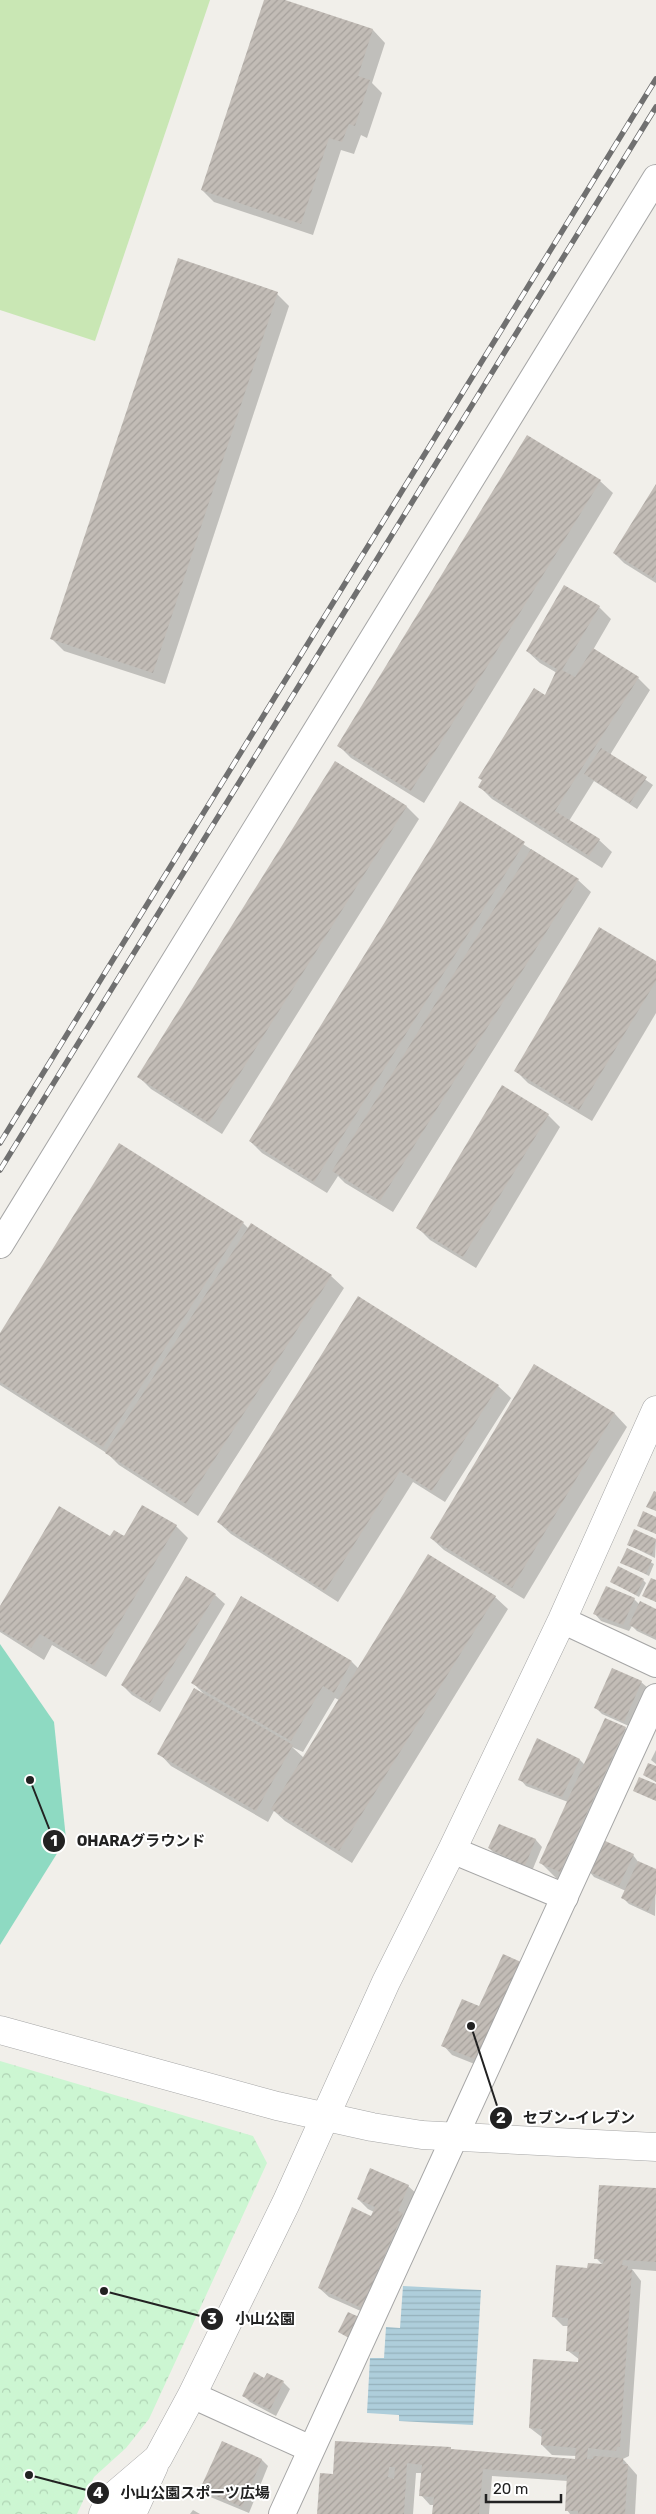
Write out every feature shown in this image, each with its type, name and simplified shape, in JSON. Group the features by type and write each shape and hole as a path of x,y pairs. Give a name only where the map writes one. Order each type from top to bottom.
{"street":[{"path":"0,1245 656,178"},
{"path":"132,2514 158,2458 192,2395 286,2203 386,1982 452,1850 562,1620 656,1410"},
{"path":"562,1620 656,1664"},
{"path":"282,2514 656,1697"},
{"path":"452,1850 565,1898"},
{"path":"0,2030 325,2118 422,2135 656,2147"},
{"path":"192,2395 311,2449"},
{"path":"103,2514 110,2499 158,2458"},
{"path":"152,2514 158,2458"}],"green space":[{"path":"0,0 210,0 95,341 0,310"},
{"path":"0,1644 54,1722 66,1839 0,1945"},
{"path":"0,2061 253,2136 267,2163 149,2419 126,2448 94,2477 77,2514 0,2514"}],"water":[{"path":"403,2286 481,2290 473,2425 399,2421 399,2415 367,2413 370,2358 384,2358 386,2327 400,2328"}],"building":[{"path":"264,0 285,0 373,29 358,76 370,80 355,126 349,124 342,142 329,138 301,224 201,190"},
{"path":"178,258 278,292 153,673 50,639"},
{"path":"527,435 601,480 411,791 337,746"},
{"path":"656,484 656,573 653,578 613,553"},
{"path":"564,585 600,606 562,670 575,677 593,648 639,677 555,811 600,839 589,856 478,787 482,780 478,778 534,688 545,695 557,669 526,651"},
{"path":"601,748 647,777 630,803 584,774"},
{"path":"335,761 407,806 209,1123 137,1077"},
{"path":"460,801 525,842 314,1182 249,1141"},
{"path":"531,849 579,879 380,1201 332,1171"},
{"path":"599,927 656,961 656,981 579,1110 514,1071"},
{"path":"502,1085 549,1114 463,1257 416,1228"},
{"path":"119,1143 244,1222 103,1447 0,1382 0,1333"},
{"path":"251,1223 332,1275 186,1504 105,1453"},
{"path":"358,1296 499,1385 432,1491 400,1471 325,1591 217,1522"},
{"path":"534,1364 615,1413 512,1588 430,1538"},
{"path":"654,1491 656,1492 656,1511 646,1507"},
{"path":"142,1505 177,1525 94,1666 40,1634 31,1648 0,1630 0,1606 59,1506 110,1536 114,1530 124,1536"},
{"path":"643,1511 656,1517 656,1534 637,1526"},
{"path":"634,1529 656,1539 652,1555 627,1545"},
{"path":"627,1548 652,1560 646,1574 620,1563"},
{"path":"428,1554 496,1596 339,1851 271,1809"},
{"path":"618,1566 644,1579 636,1595 610,1582"},
{"path":"186,1576 216,1594 150,1703 121,1685"},
{"path":"651,1578 656,1580 656,1602 642,1596"},
{"path":"606,1586 635,1598 623,1625 593,1614"},
{"path":"241,1596 352,1661 334,1693 323,1686 291,1741 191,1683"},
{"path":"640,1601 656,1609 656,1638 629,1625"},
{"path":"612,1668 642,1681 624,1722 594,1708"},
{"path":"194,1688 293,1745 256,1811 157,1754"},
{"path":"605,1718 626,1727 560,1872 539,1863"},
{"path":"537,1738 580,1759 562,1797 518,1780"},
{"path":"648,1763 656,1766 656,1782 643,1775"},
{"path":"639,1777 656,1784 656,1801 633,1791"},
{"path":"499,1824 536,1839 525,1866 488,1848"},
{"path":"601,1839 634,1854 619,1886 586,1870"},
{"path":"638,1861 656,1869 656,1893 648,1911 621,1898"},
{"path":"503,1954 521,1962 477,2060 441,2046 462,1999 479,2006"},
{"path":"370,2168 409,2185 398,2211 403,2213 362,2308 318,2288 352,2207 371,2216 375,2207 357,2199"},
{"path":"599,2185 656,2188 656,2262 623,2260 622,2265 628,2266 627,2270 632,2270 620,2447 617,2447 616,2451 588,2448 587,2459 593,2459 593,2456 623,2458 623,2464 628,2464 625,2514 578,2514 578,2511 565,2511 567,2475 483,2469 479,2514 432,2514 434,2497 419,2496 422,2465 407,2463 404,2514 317,2514 320,2473 333,2474 335,2441 451,2447 451,2449 575,2459 576,2448 541,2445 542,2429 529,2428 533,2359 578,2362 579,2352 566,2351 568,2318 552,2317 556,2265 587,2268 588,2263 603,2264 604,2259 594,2259","holes":["389,2467 395,2467 394,2479 388,2477"]},
{"path":"348,2312 359,2317 349,2338 338,2332"},
{"path":"254,2372 264,2378 267,2373 284,2381 270,2410 242,2396"},
{"path":"222,2441 262,2459 242,2507 200,2489"}],"railway":[{"path":"0,1143 656,79"},
{"path":"0,1170 656,107"}],"place":[{"name":"OHARAグラウンド","path":"30,1780"},
{"name":"セブン-イレブン","path":"471,2026"},
{"name":"小山公園","path":"104,2291"},
{"name":"小山公園スポーツ広場","path":"29,2475"}]}
